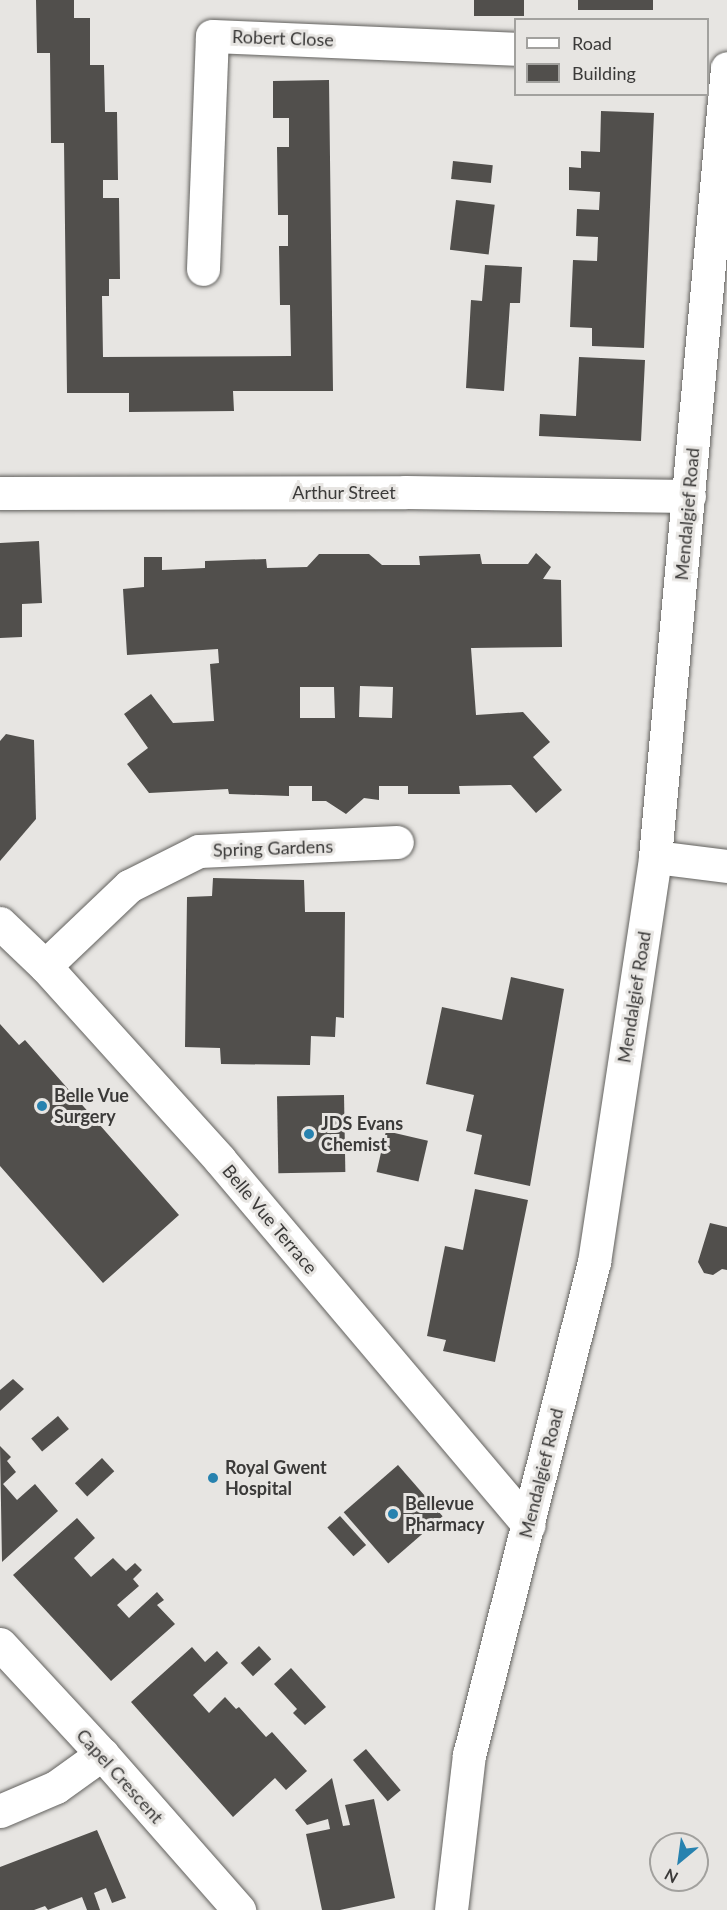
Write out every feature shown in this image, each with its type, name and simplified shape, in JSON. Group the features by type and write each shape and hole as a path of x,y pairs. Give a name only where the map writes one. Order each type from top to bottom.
{"street":[{"name":"Robert Close","path":"203,269 212,36 514,49"},
{"path":"709,62 727,63"},
{"name":"Mendalgief Road","path":"451,1910 469,1755 594,1262 655,857 727,68"},
{"name":"Arthur Street","path":"0,493 393,492 688,496"},
{"name":"Spring Gardens","path":"45,966 129,886 199,851 397,842"},
{"path":"655,857 727,866"},
{"name":"Belle Vue Terrace","path":"0,923 45,966 220,1160 528,1525"},
{"name":"Capel Crescent","path":"0,1644 102,1754 239,1910"},
{"path":"0,1811 56,1787 102,1754"}],"building":[{"path":"36,0 74,0 74,18 90,18 90,65 104,65 105,112 117,112 118,180 103,180 103,198 119,198 120,279 109,279 109,296 102,296 103,357 291,356 290,305 280,305 279,246 288,246 288,215 278,215 277,147 289,147 289,118 273,118 273,81 329,80 333,391 233,391 234,411 129,412 129,393 67,393 64,143 51,143 50,53 37,53"},
{"path":"474,0 524,0 524,16 474,16"},
{"path":"578,0 653,0 653,10 578,10"},
{"path":"601,111 654,113 644,348 592,346 592,328 570,327 573,260 597,261 598,237 576,236 577,209 599,210 600,192 569,190 569,167 581,168 581,151 600,152"},
{"path":"453,161 493,165 491,183 451,179"},
{"path":"456,200 495,205 489,254 450,250"},
{"path":"485,265 522,267 520,303 510,303 504,391 466,388 471,300 482,301"},
{"path":"579,357 645,360 641,441 539,436 540,414 576,416"},
{"path":"39,541 42,603 22,604 22,637 0,638 0,543"},
{"path":"536,553 551,567 543,579 561,580 562,647 471,648 476,715 523,712 550,742 533,757 562,790 536,813 511,785 459,786 460,794 408,794 408,786 379,786 379,800 364,798 346,814 326,801 312,801 312,786 289,786 289,796 229,794 228,789 149,793 127,764 148,748 124,714 151,694 173,723 214,721 210,664 219,663 218,649 127,655 123,589 144,587 144,557 162,557 162,570 205,568 205,561 266,559 267,568 307,567 319,554 369,554 382,565 420,565 419,556 480,554 482,564 528,564","holes":["360,686 393,687 392,718 359,717","300,687 334,687 335,718 300,718"]},
{"path":"6,734 34,740 36,819 0,861 0,741"},
{"path":"213,878 304,880 305,912 345,912 344,1018 336,1017 335,1037 311,1036 310,1065 221,1064 220,1048 185,1047 187,897 212,896"},
{"path":"511,977 564,989 530,1186 474,1174 482,1135 466,1131 474,1095 426,1084 442,1007 502,1020"},
{"name":"Belle Vue Surgery","path":"0,1024 19,1045 25,1040 179,1215 103,1283 0,1166"},
{"path":"344,1095 345,1172 278,1173 277,1096"},
{"path":"386,1131 428,1141 418,1182 377,1172"},
{"path":"475,1189 528,1200 495,1362 443,1351 446,1340 427,1336 445,1246 463,1250"},
{"path":"710,1223 727,1227 727,1270 722,1269 713,1275 704,1273 698,1262"},
{"path":"13,1379 24,1389 0,1411 0,1390"},
{"path":"58,1416 69,1429 42,1452 31,1438"},
{"path":"0,1446 11,1457 7,1461 16,1472 3,1484 17,1500 35,1484 58,1511 2,1562"},
{"path":"102,1458 114,1471 87,1496 75,1483"},
{"name":"Bellevue Pharmacy","path":"398,1465 443,1516 388,1564 344,1512"},
{"path":"340,1516 366,1545 353,1556 327,1527"},
{"path":"77,1518 95,1538 74,1558 91,1577 113,1558 126,1571 135,1563 142,1570 133,1579 139,1586 117,1605 129,1618 157,1592 164,1600 157,1605 175,1624 111,1681 13,1575"},
{"path":"259,1646 271,1659 253,1676 241,1663"},
{"path":"192,1647 205,1662 217,1651 228,1663 193,1695 209,1713 225,1697 236,1709 239,1707 266,1737 272,1732 307,1771 286,1790 275,1778 233,1817 131,1702"},
{"path":"291,1668 326,1707 305,1725 293,1713 297,1709 274,1684"},
{"path":"366,1749 401,1790 388,1801 353,1760"},
{"path":"332,1778 343,1826 350,1825 345,1805 374,1799 395,1898 340,1910 322,1910 306,1834 330,1829 328,1819 307,1825 295,1810"},
{"path":"97,1830 126,1898 112,1903 106,1888 94,1893 100,1910 87,1910 82,1897 48,1910 45,1906 34,1910 0,1910 0,1867"}],"place":[{"name":"Belle Vue Surgery","path":"42,1106"},
{"name":"JDS Evans Chemist","path":"309,1134"},
{"name":"Royal Gwent Hospital","path":"213,1478"},
{"name":"Bellevue Pharmacy","path":"393,1514"}]}
